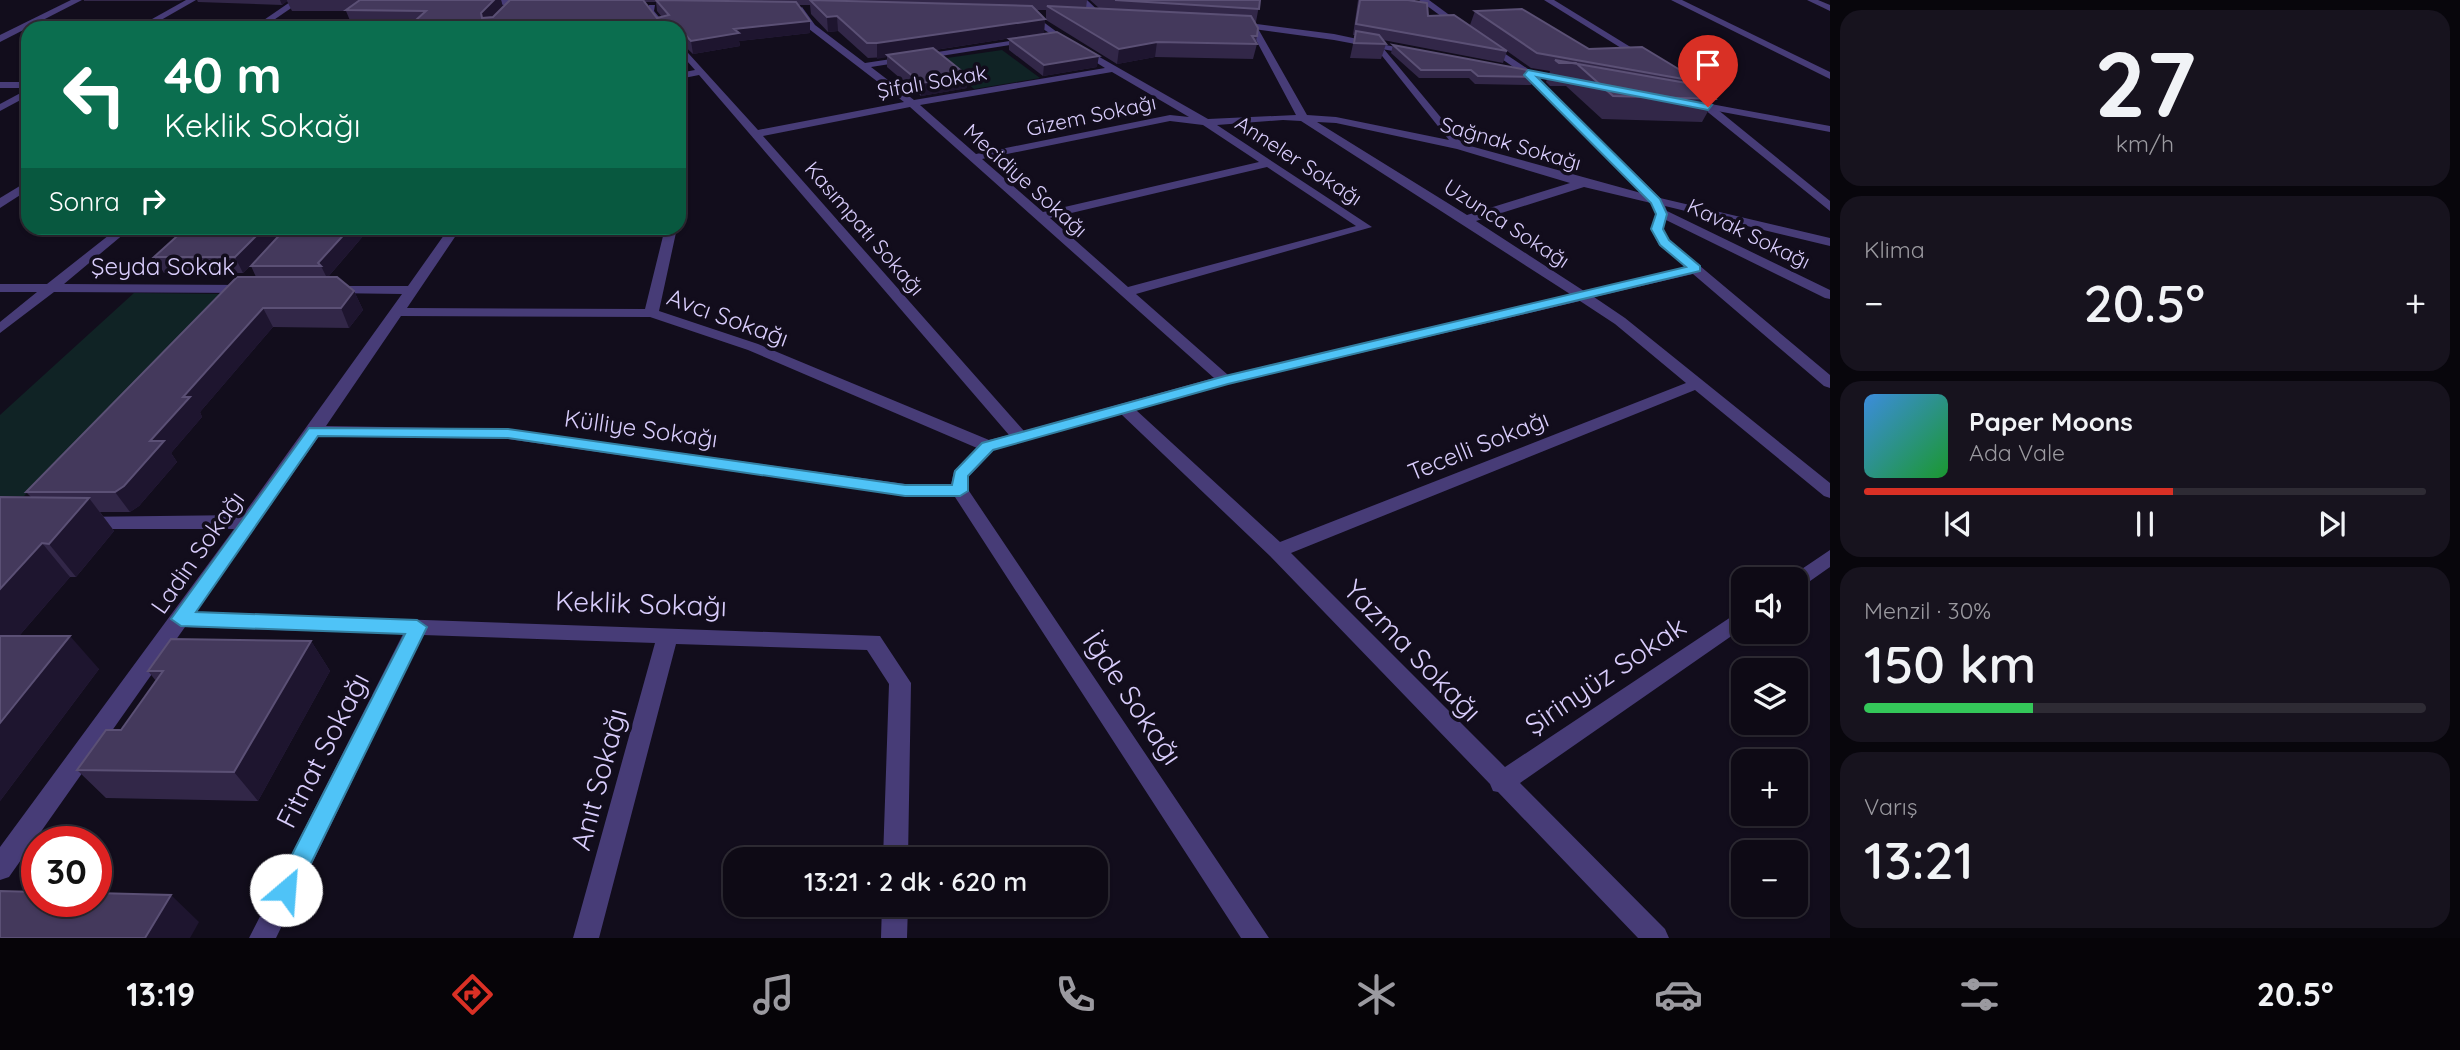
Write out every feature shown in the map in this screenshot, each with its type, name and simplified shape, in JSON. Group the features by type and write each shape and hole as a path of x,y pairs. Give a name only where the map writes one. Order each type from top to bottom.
{"street":[{"path":"35,21 78,0"},
{"path":"153,21 192,0"},
{"path":"267,21 299,0"},
{"path":"458,0 542,3"},
{"path":"1082,0 1101,17"},
{"path":"1548,0 1658,66"},
{"path":"1675,0 1830,76"},
{"path":"1811,0 1830,8"},
{"path":"508,11 516,2"},
{"path":"1406,2 1427,3 1528,73 1659,207 1657,229 1664,242 1830,383"},
{"path":"638,7 664,7"},
{"path":"652,7 650,11 658,21"},
{"name":"Mecidiye Sokağı","path":"816,11 796,10 812,27 912,103 972,159 1225,380"},
{"name":"Anneler Sokağı","path":"1024,15 1044,15 1038,22 1058,37 1206,122 1366,227 1126,292"},
{"path":"1088,17 1112,17"},
{"path":"1226,23 1419,53"},
{"name":"Uzunca Sokağı","path":"1252,25 1303,118 1620,321 1830,492"},
{"path":"1,38 21,28"},
{"path":"861,66 1058,37"},
{"path":"1,38 21,38"},
{"path":"1378,45 1460,146"},
{"name":"Kasımpatı Sokağı","path":"686,54 1020,437"},
{"path":"1500,68 1579,83"},
{"name":"Şifalı Sokak","path":"756,134 912,103 1115,69"},
{"path":"686,75 701,72"},
{"path":"0,85 21,85"},
{"path":"1692,87 1708,107 1830,207"},
{"path":"0,108 21,96"},
{"path":"1682,102 1830,129"},
{"name":"Gizem Sokağı","path":"972,159 1170,118 1206,122 1303,118"},
{"name":"Sağnak Sokağı","path":"1303,118 1336,120 1460,146 1659,207 1830,242"},
{"path":"1038,217 1271,163"},
{"path":"1465,220 1583,183"},
{"path":"0,204 21,190"},
{"name":"Kavak Sokağı","path":"1659,207 1830,295"},
{"path":"0,329 116,235"},
{"name":"Ladin Sokağı","path":"0,868 181,619 450,235"},
{"path":"651,313 669,235"},
{"path":"960,491 960,475 988,446 1225,380 1579,294 1696,269"},
{"path":"220,309 256,271"},
{"name":"Şeyda Sokak","path":"0,288 266,289"},
{"path":"318,289 410,290"},
{"name":"Avcı Sokağı","path":"394,312 651,313 753,347 988,446"},
{"name":"Tecelli Sokağı","path":"1277,551 1697,384"},
{"name":"Yazma Sokağı","path":"1123,407 1277,551 1501,783 1656,938"},
{"name":"Külliye Sokağı","path":"314,431 508,433 905,490 960,491"},
{"name":"İğde Sokağı","path":"960,491 1256,938"},
{"path":"58,522 248,522"},
{"path":"1808,573 1830,557"},
{"name":"Keklik Sokağı","path":"181,619 873,642 900,683 896,847"},
{"name":"Şirinyüz Sokak","path":"1501,783 1731,625"},
{"name":"Fitnat Sokağı","path":"262,938 417,627"},
{"name":"Anıt Sokağı","path":"586,938 668,635"},
{"path":"894,938 895,917"}],"green space":[{"path":"1002,50 1040,78 974,89 940,59"},
{"path":"134,293 222,294 24,496 0,496 0,415"}],"building":[{"path":"360,0 494,0 481,13 482,18 493,17 510,0 643,0 657,18 669,15 656,0 796,2 810,21 734,29 739,33 691,41 686,36 686,21 415,21 426,11 346,10"},
{"path":"810,0 1032,6 1045,19 867,43 837,16 827,17"},
{"path":"1115,0 1260,0 1259,9"},
{"path":"1360,0 1408,0 1427,3 1428,16 1454,15 1507,51 1356,24"},
{"path":"1047,6 1251,16 1258,28 1257,36 1252,36 1257,44 1157,42 1119,49"},
{"path":"1522,9 1589,49 1642,47 1700,82 1537,53 1475,11"},
{"path":"1356,31 1379,35 1386,44 1354,43"},
{"path":"1057,32 1099,56 1044,65 1009,39"},
{"path":"1393,45 1527,70 1535,77 1478,76 1471,70 1421,70"},
{"path":"933,48 968,76 921,83 887,55"},
{"path":"1577,64 1698,85 1715,99 1613,96"},
{"path":"178,235 257,235 235,257 154,257"},
{"path":"280,235 344,235 318,263 321,266 251,266"},
{"path":"237,277 337,277 354,291 341,308 263,308 183,397 190,397 150,441 164,441 124,486 115,492 26,492"},
{"path":"0,497 89,498 49,544 42,543 0,589"},
{"path":"0,636 70,636 0,723"},
{"path":"171,639 311,641 234,772 77,770 106,730 121,730 163,671 148,671"},
{"path":"0,891 21,892 21,917 112,917 112,893 171,895 145,938 0,938"}],"route":[{"path":"286,890 417,627 181,619 314,431 508,433 905,490 960,491 960,475 988,446 1225,380 1579,294 1696,269 1664,242 1657,229 1662,214 1656,201 1528,73 1708,107"}]}
